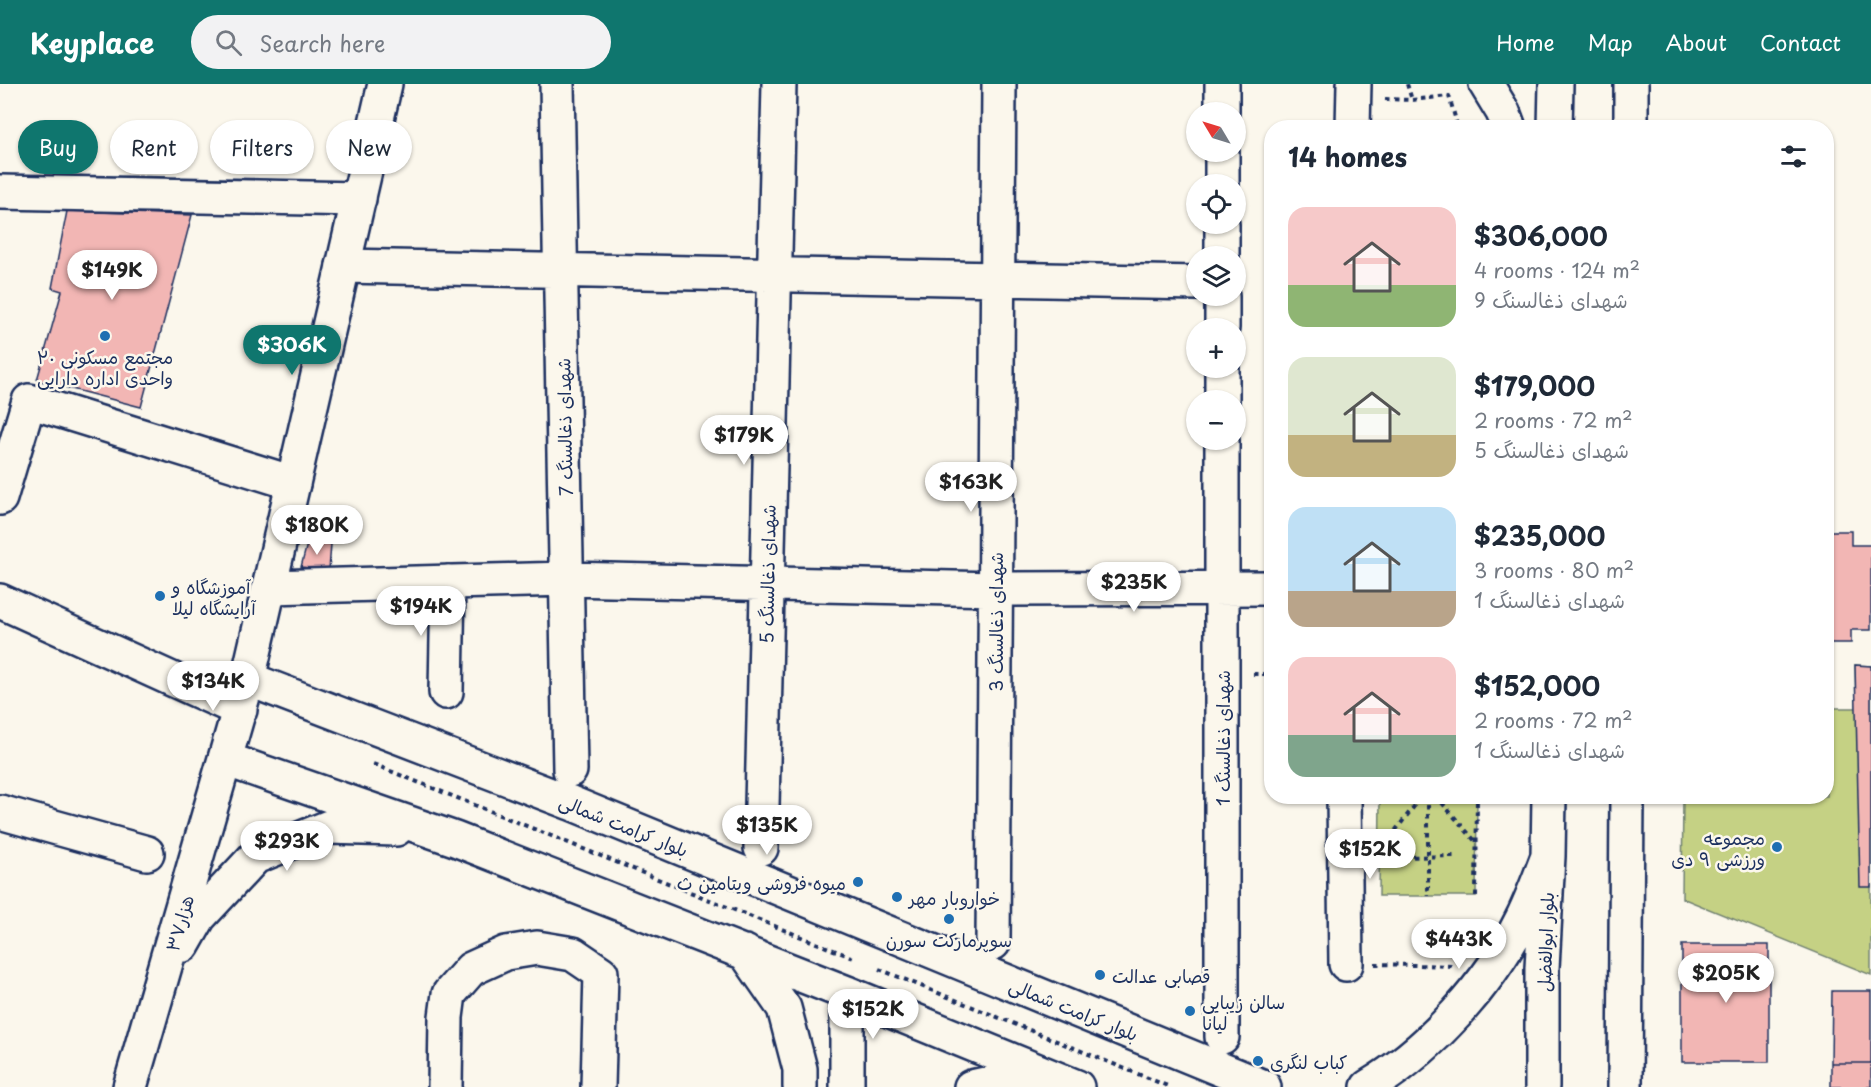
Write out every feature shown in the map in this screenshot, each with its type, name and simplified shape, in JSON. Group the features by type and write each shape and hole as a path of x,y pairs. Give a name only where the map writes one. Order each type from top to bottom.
{"street":[{"name":"هزار۳۷","path":"130,1087 248,679 385,84"},
{"name":"شهدای ذغالسنگ 7","path":"557,84 570,770"},
{"name":"شهدای ذغالسنگ 5","path":"761,848 779,84"},
{"name":"شهدای ذغالسنگ 3","path":"993,943 999,84"},
{"path":"1222,84 1222,102"},
{"path":"1486,84 1506,120"},
{"path":"1556,84 1556,120"},
{"path":"1631,84 1631,120"},
{"path":"1355,120 1364,91"},
{"path":"0,192 359,199"},
{"path":"343,266 1186,283"},
{"path":"0,498 29,402 293,483"},
{"name":"شهدای ذغالسنگ 1","path":"1222,450 1222,1037"},
{"path":"269,587 567,579 996,589 1264,588"},
{"path":"446,692 448,582"},
{"path":"0,601 240,710"},
{"name":"بلوار کرامت شمالی","path":"248,679 571,803 1264,1087"},
{"path":"225,759 455,839 745,952 1077,1087"},
{"path":"1344,804 1346,964"},
{"name":"بلوار ابوالفضل","path":"1542,1087 1542,968 1549,804"},
{"path":"1626,1087 1627,804"},
{"path":"0,812 147,853"},
{"path":"160,985 199,918 255,857 329,827 392,828 455,839"},
{"path":"1368,1087 1384,1077 1438,1033 1484,980 1521,921 1548,856"},
{"path":"446,1087 446,1017 449,994 471,969 506,953 537,948 573,954 601,973 598,1087"},
{"path":"745,952 784,1008 800,1078 847,1077 847,993"},
{"path":"970,1087 1040,1072"}],"path":[{"path":"1407,84 1412,100"},
{"path":"1364,91 1412,100 1449,96 1456,120"},
{"path":"373,764 860,961"},
{"path":"1379,852 1416,804"},
{"path":"1428,804 1428,896"},
{"path":"1443,804 1476,842"},
{"path":"1476,896 1477,804"},
{"path":"1404,857 1455,856"},
{"path":"1346,964 1493,967"},
{"path":"871,966 1170,1087"}],"green space":[{"name":"مجموعه ورزشی ۹ دی","path":"1855,665 1871,666 1871,975 1682,898 1683,804 1834,804 1834,708 1856,708"},
{"path":"1380,804 1477,804 1476,896 1379,896"}],"building":[{"name":"مجتمع مسکونی ۲۰ واحدی اداره دارایی","path":"67,211 192,215 141,407 37,380 62,291 52,288"},
{"path":"1834,531 1851,531 1851,545 1871,545 1871,630 1851,630 1851,643 1834,643"},
{"path":"308,540 331,544 329,570 301,567"},
{"path":"1855,665 1871,666 1871,887 1860,887"},
{"path":"1682,945 1769,945 1769,1062 1682,1062"},
{"path":"1832,991 1871,991 1871,1063 1831,1063"},
{"path":"1831,1063 1871,1063 1871,1087 1831,1087"}],"place":[{"name":"مجتمع مسکونی ۲۰ واحدی اداره دارایی","path":"105,336"},
{"name":"آموزشگاه و آرایشگاه لیلا","path":"160,596"},
{"name":"مجموعه ورزشی ۹ دی","path":"1777,847"},
{"name":"میوه فروشی ویتامین ث","path":"858,882"},
{"name":"خواروبار مهر","path":"897,897"},
{"name":"سوپرمارکت سورن","path":"949,919"},
{"name":"قصابی عدالت","path":"1100,975"},
{"name":"سالن زیبایی لیانا","path":"1190,1011"},
{"name":"کباب لنگری","path":"1258,1061"}]}
